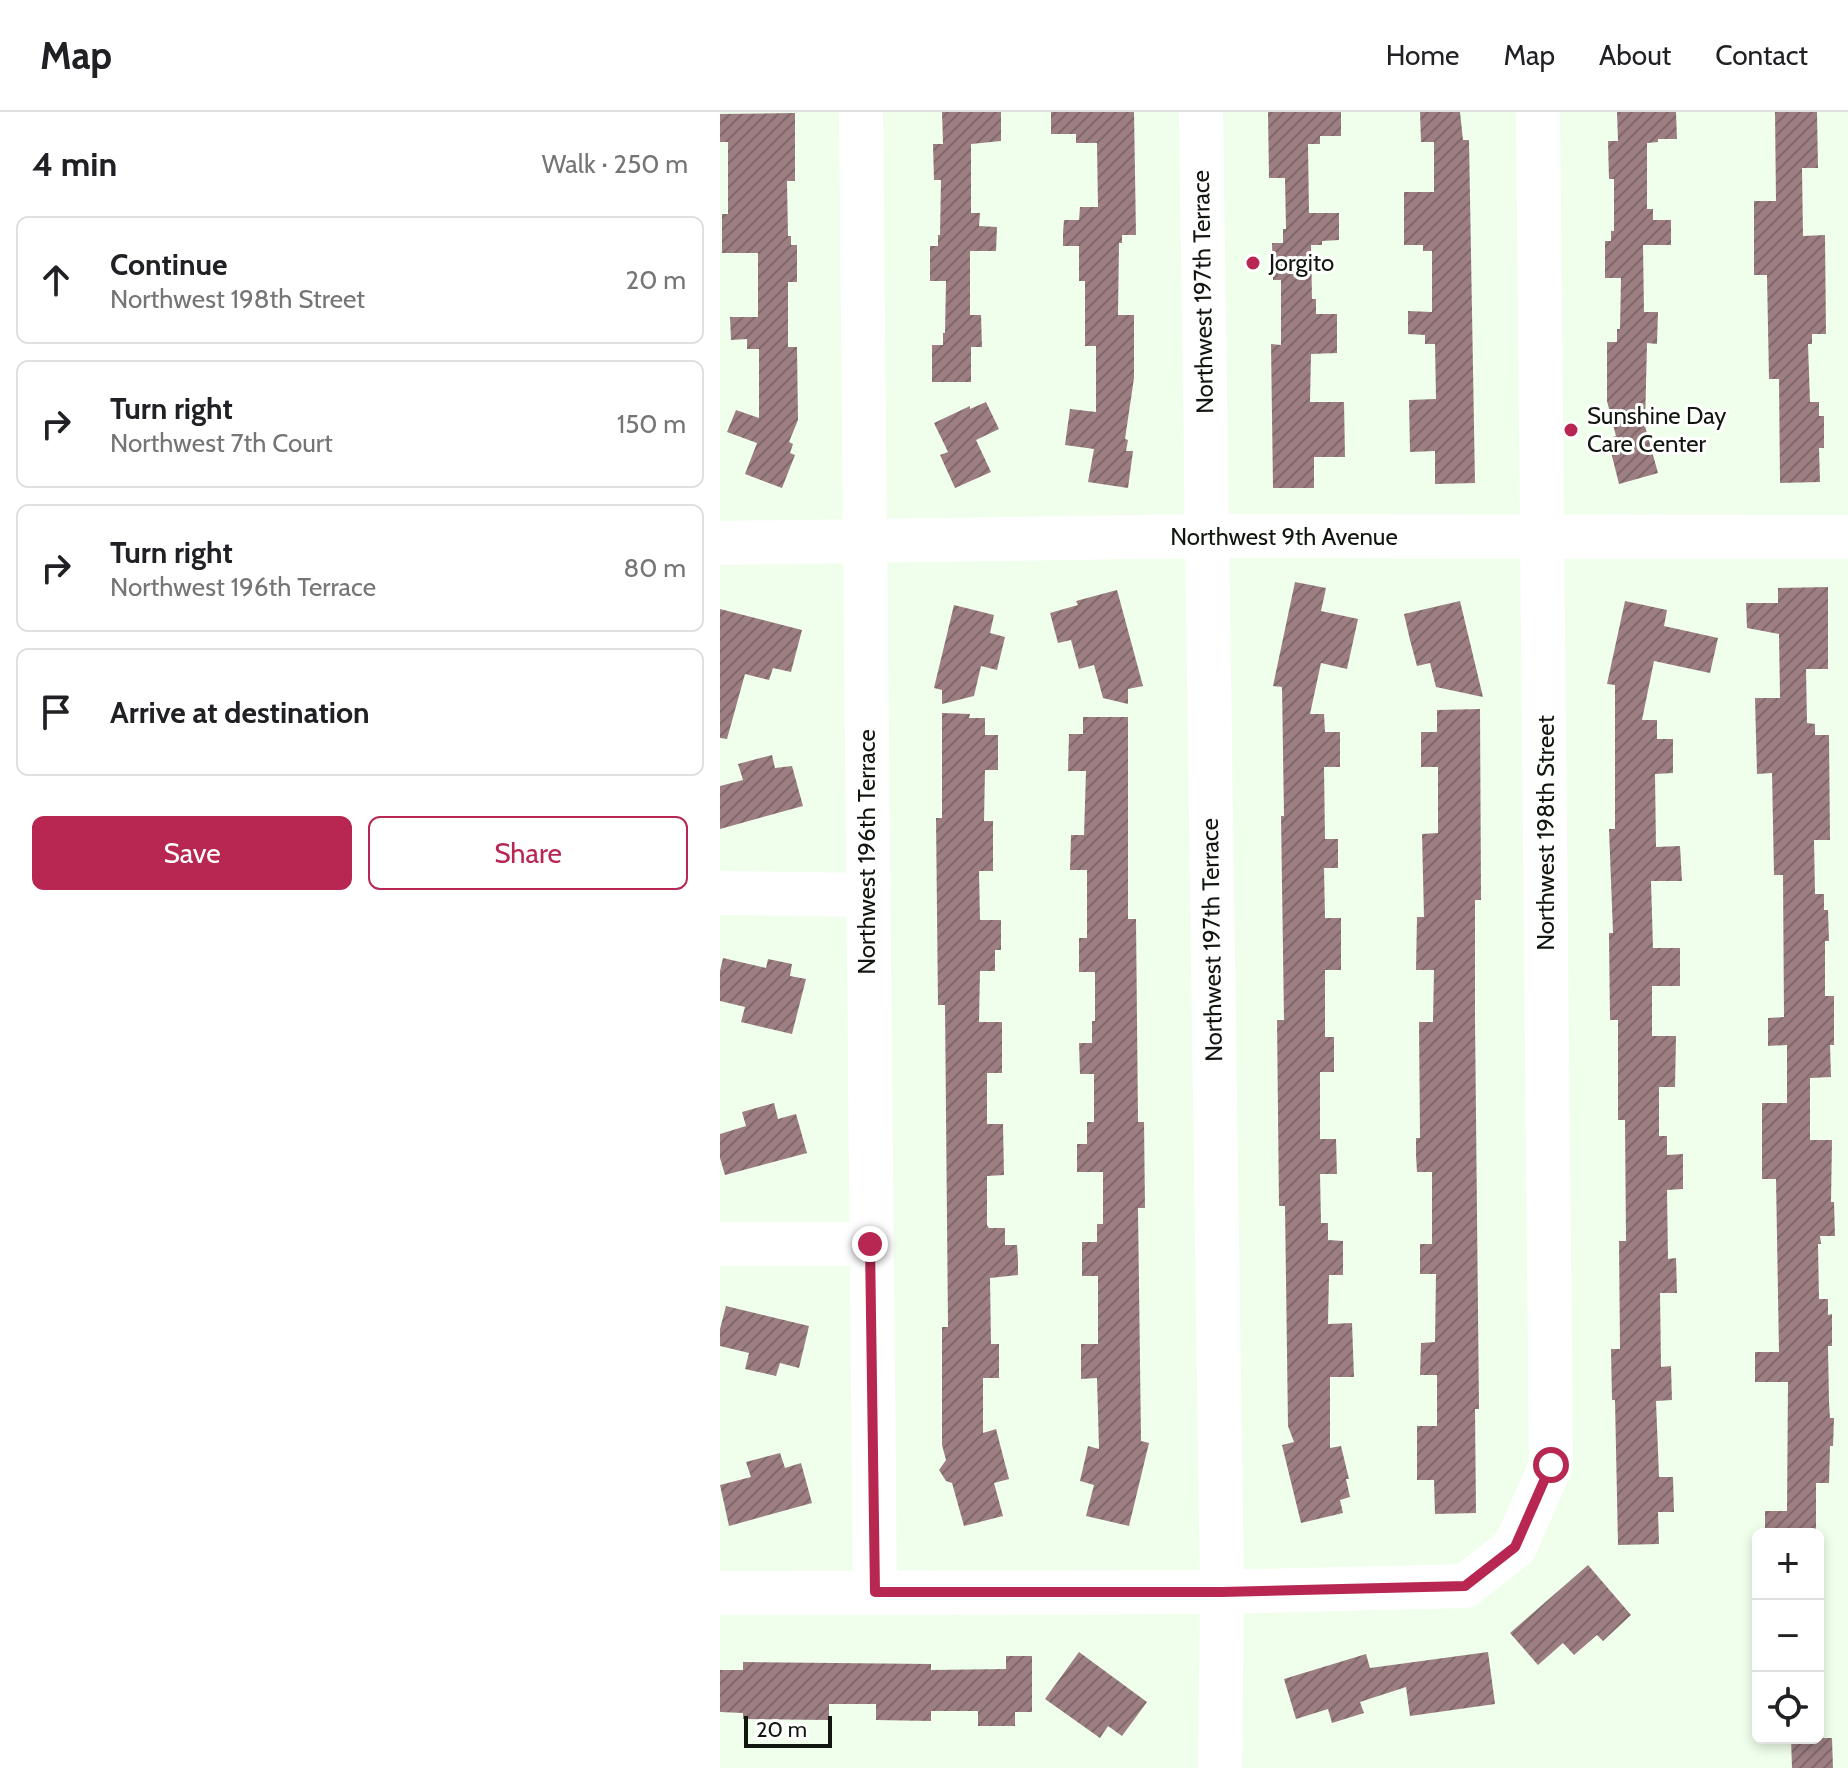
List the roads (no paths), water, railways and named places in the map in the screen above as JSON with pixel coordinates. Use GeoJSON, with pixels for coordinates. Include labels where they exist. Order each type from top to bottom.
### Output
{"type":"FeatureCollection","features":[{"type":"Feature","properties":{"kind":"street","name":"Northwest 196th Terrace"},"geometry":{"type":"LineString","coordinates":[[861,112],[875,1592]]}},
{"type":"Feature","properties":{"kind":"street","name":"Northwest 197th Terrace"},"geometry":{"type":"LineString","coordinates":[[1201,112],[1222,1592],[1220,1768]]}},
{"type":"Feature","properties":{"kind":"street","name":"Northwest 198th Street"},"geometry":{"type":"LineString","coordinates":[[1222,1592],[1465,1586],[1515,1547],[1551,1465],[1538,112]]}},
{"type":"Feature","properties":{"kind":"street","name":"Northwest 9th Avenue"},"geometry":{"type":"LineString","coordinates":[[720,543],[1206,536],[1848,537]]}},
{"type":"Feature","properties":{"kind":"street"},"geometry":{"type":"LineString","coordinates":[[720,893],[868,895]]}},
{"type":"Feature","properties":{"kind":"street"},"geometry":{"type":"LineString","coordinates":[[720,1244],[870,1244]]}},
{"type":"Feature","properties":{"kind":"street"},"geometry":{"type":"LineString","coordinates":[[720,1593],[1222,1592]]}},
{"type":"Feature","properties":{"kind":"place","name":"Jorgito"},"geometry":{"type":"Point","coordinates":[1253,263]}},
{"type":"Feature","properties":{"kind":"place","name":"Sunshine Day Care Center"},"geometry":{"type":"Point","coordinates":[1571,430]}}]}
